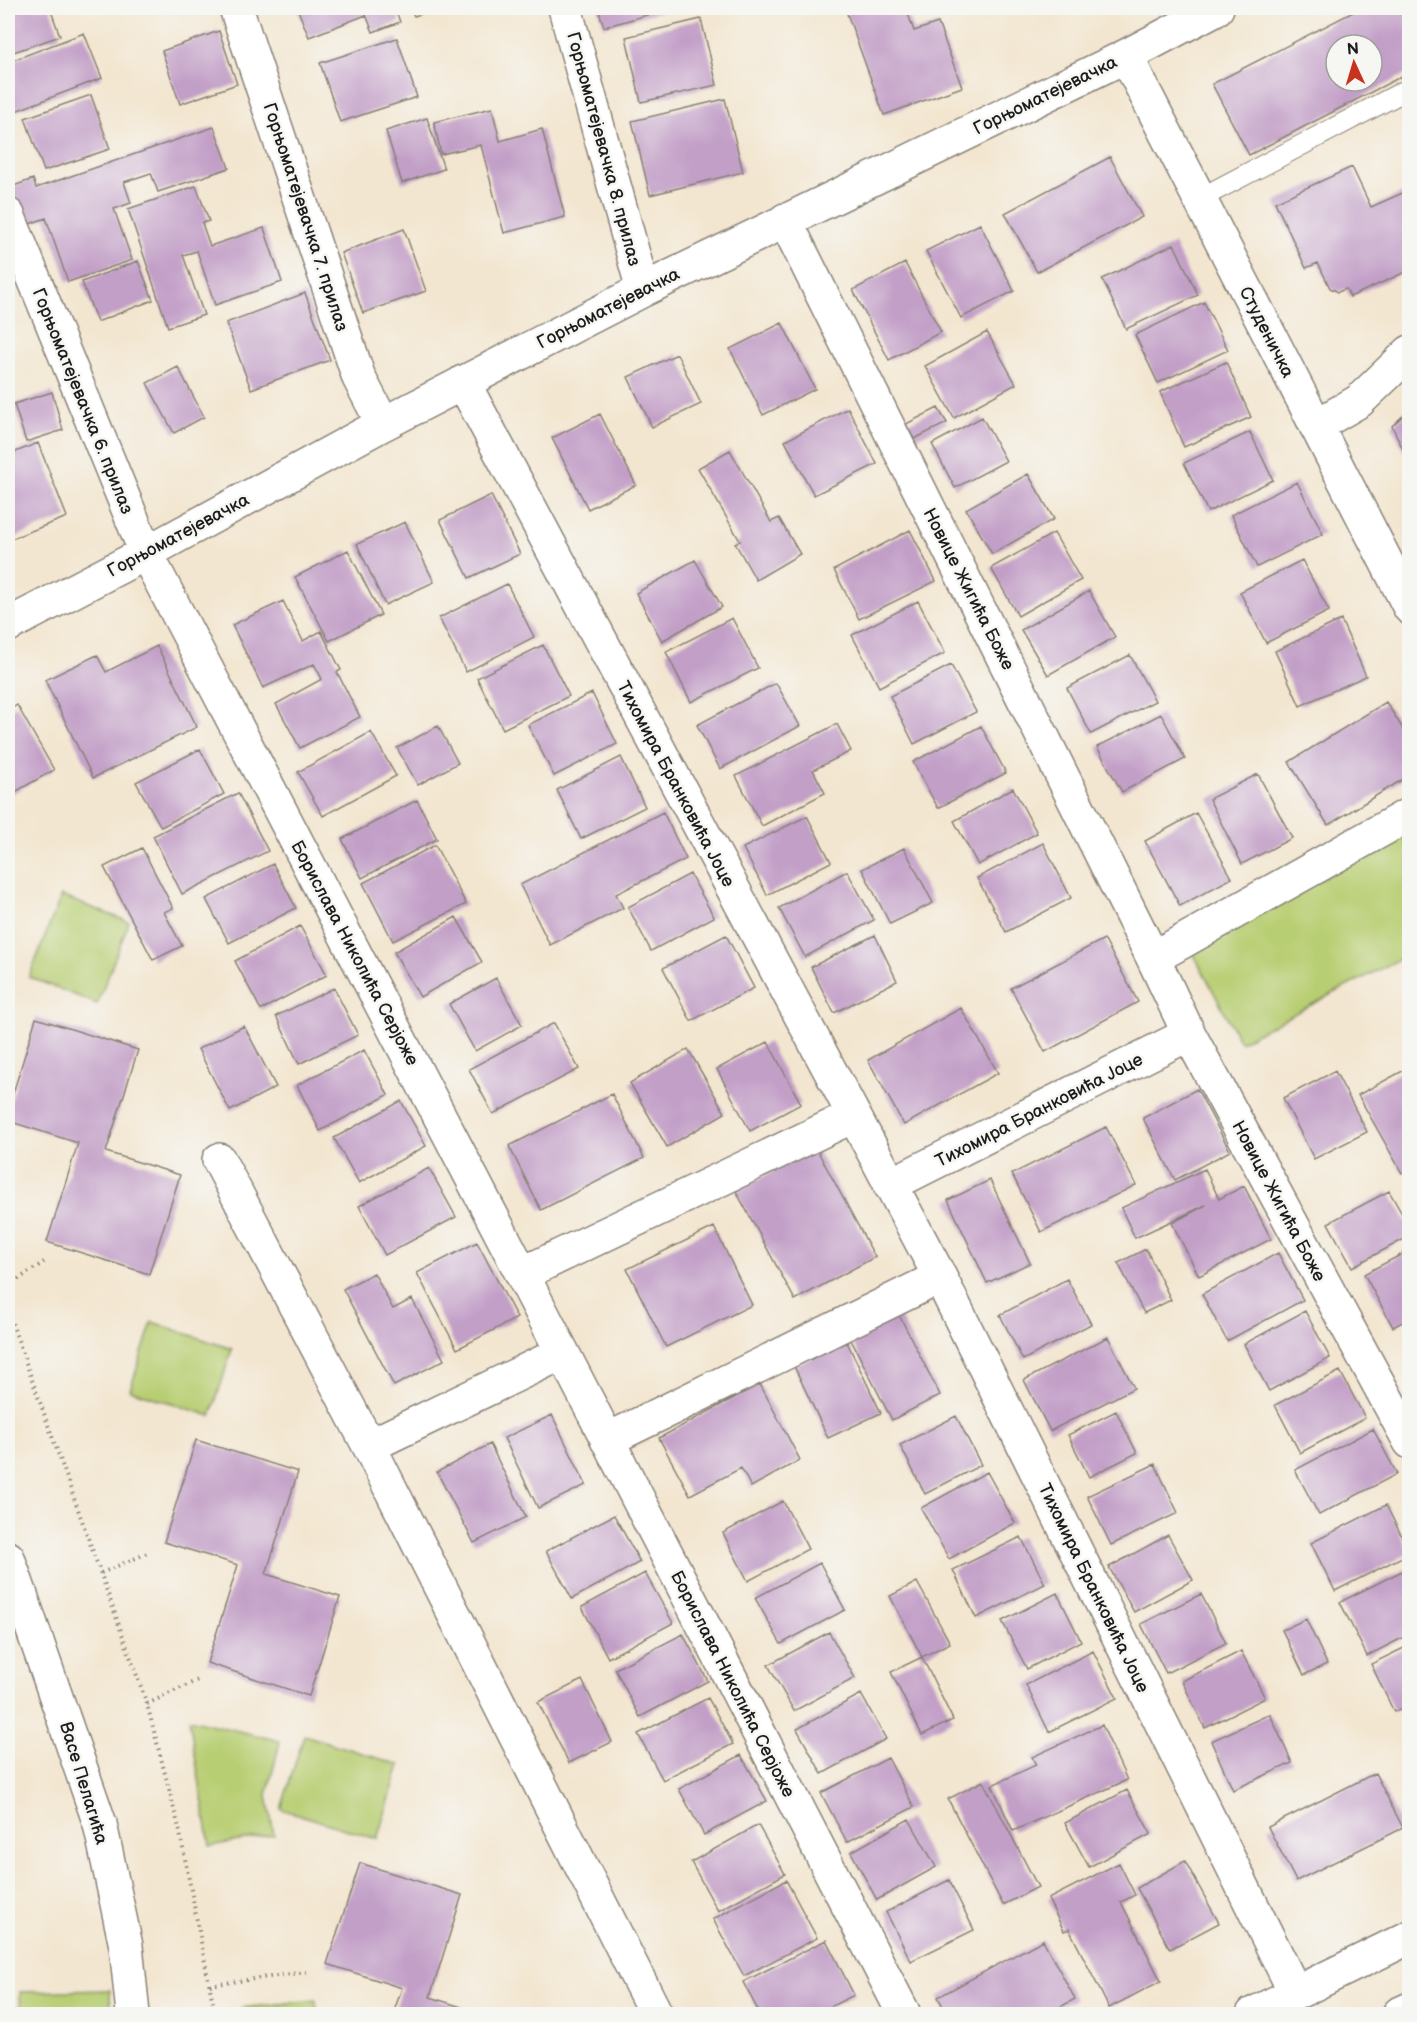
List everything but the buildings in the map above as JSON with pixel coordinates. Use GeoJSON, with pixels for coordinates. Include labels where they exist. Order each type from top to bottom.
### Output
{"type":"FeatureCollection","features":[{"type":"Feature","properties":{"kind":"street","name":"Горњоматејевачка 7. прилаз"},"geometry":{"type":"LineString","coordinates":[[236,8],[359,378],[383,424]]}},
{"type":"Feature","properties":{"kind":"street","name":"Горњоматејевачка 8. прилаз"},"geometry":{"type":"LineString","coordinates":[[565,8],[643,290]]}},
{"type":"Feature","properties":{"kind":"street","name":"Горњоматејевачка"},"geometry":{"type":"LineString","coordinates":[[8,625],[383,424],[643,290],[1126,56],[1217,8]]}},
{"type":"Feature","properties":{"kind":"street","name":"Студеничка"},"geometry":{"type":"LineString","coordinates":[[1126,56],[1410,608]]}},
{"type":"Feature","properties":{"kind":"street","name":"Горњоматејевачка 6. прилаз"},"geometry":{"type":"LineString","coordinates":[[8,215],[146,553]]}},
{"type":"Feature","properties":{"kind":"street","name":"Новице Жигића Боже"},"geometry":{"type":"LineString","coordinates":[[785,220],[1189,1034],[1410,1442]]}},
{"type":"Feature","properties":{"kind":"street"},"geometry":{"type":"LineString","coordinates":[[1316,426],[1359,400],[1410,352]]}},
{"type":"Feature","properties":{"kind":"street","name":"Тихомира Бранковића Јоце"},"geometry":{"type":"LineString","coordinates":[[463,382],[940,1277],[1295,1992]]}},
{"type":"Feature","properties":{"kind":"street","name":"Борислава Николића Серјоже"},"geometry":{"type":"LineString","coordinates":[[146,553],[904,2014]]}},
{"type":"Feature","properties":{"kind":"street"},"geometry":{"type":"LineString","coordinates":[[1153,958],[1410,814]]}},
{"type":"Feature","properties":{"kind":"street","name":"Тихомира Бранковића Јоце"},"geometry":{"type":"LineString","coordinates":[[890,1185],[1189,1034]]}},
{"type":"Feature","properties":{"kind":"street"},"geometry":{"type":"LineString","coordinates":[[522,1274],[853,1116]]}},
{"type":"Feature","properties":{"kind":"street"},"geometry":{"type":"LineString","coordinates":[[219,1160],[369,1446],[656,2014]]}},
{"type":"Feature","properties":{"kind":"street"},"geometry":{"type":"LineString","coordinates":[[608,1440],[940,1277]]}},
{"type":"Feature","properties":{"kind":"street"},"geometry":{"type":"LineString","coordinates":[[369,1446],[562,1353]]}},
{"type":"Feature","properties":{"kind":"street","name":"Васе Пелагића"},"geometry":{"type":"LineString","coordinates":[[8,1558],[100,1824],[126,1946],[133,2014]]}},
{"type":"Feature","properties":{"kind":"street"},"geometry":{"type":"LineString","coordinates":[[1252,2014],[1410,1937]]}},
{"type":"Feature","properties":{"kind":"street"},"geometry":{"type":"LineString","coordinates":[[1399,2014],[1410,2009]]}},
{"type":"Feature","properties":{"kind":"lane"},"geometry":{"type":"LineString","coordinates":[[1199,199],[1410,88]]}},
{"type":"Feature","properties":{"kind":"path"},"geometry":{"type":"LineString","coordinates":[[8,1012],[14,1014]]}},
{"type":"Feature","properties":{"kind":"path"},"geometry":{"type":"LineString","coordinates":[[8,1286],[44,1262]]}},
{"type":"Feature","properties":{"kind":"path"},"geometry":{"type":"LineString","coordinates":[[8,1312],[147,1704],[179,1828],[214,2014]]}},
{"type":"Feature","properties":{"kind":"path"},"geometry":{"type":"LineString","coordinates":[[101,1573],[150,1552]]}},
{"type":"Feature","properties":{"kind":"path"},"geometry":{"type":"LineString","coordinates":[[147,1704],[200,1679]]}},
{"type":"Feature","properties":{"kind":"path"},"geometry":{"type":"LineString","coordinates":[[210,1986],[306,1972]]}},
{"type":"Feature","properties":{"kind":"green space"},"geometry":{"type":"Polygon","coordinates":[[[1409,833],[1409,954],[1240,1042],[1190,947],[1409,833]]]}},
{"type":"Feature","properties":{"kind":"green space"},"geometry":{"type":"Polygon","coordinates":[[[61,896],[129,922],[97,1004],[29,977],[61,896]]]}},
{"type":"Feature","properties":{"kind":"green space"},"geometry":{"type":"Polygon","coordinates":[[[152,1322],[232,1349],[211,1416],[130,1390],[152,1322]]]}},
{"type":"Feature","properties":{"kind":"green space"},"geometry":{"type":"Polygon","coordinates":[[[189,1719],[280,1741],[267,1795],[274,1835],[210,1846],[189,1719]]]}},
{"type":"Feature","properties":{"kind":"green space"},"geometry":{"type":"Polygon","coordinates":[[[304,1735],[400,1765],[377,1839],[281,1809],[304,1735]]]}},
{"type":"Feature","properties":{"kind":"green space"},"geometry":{"type":"Polygon","coordinates":[[[110,1990],[111,2014],[21,2014],[20,1992],[110,1990]]]}},
{"type":"Feature","properties":{"kind":"green space"},"geometry":{"type":"Polygon","coordinates":[[[316,2000],[317,2014],[242,2014],[241,2008],[316,2000]]]}}]}
